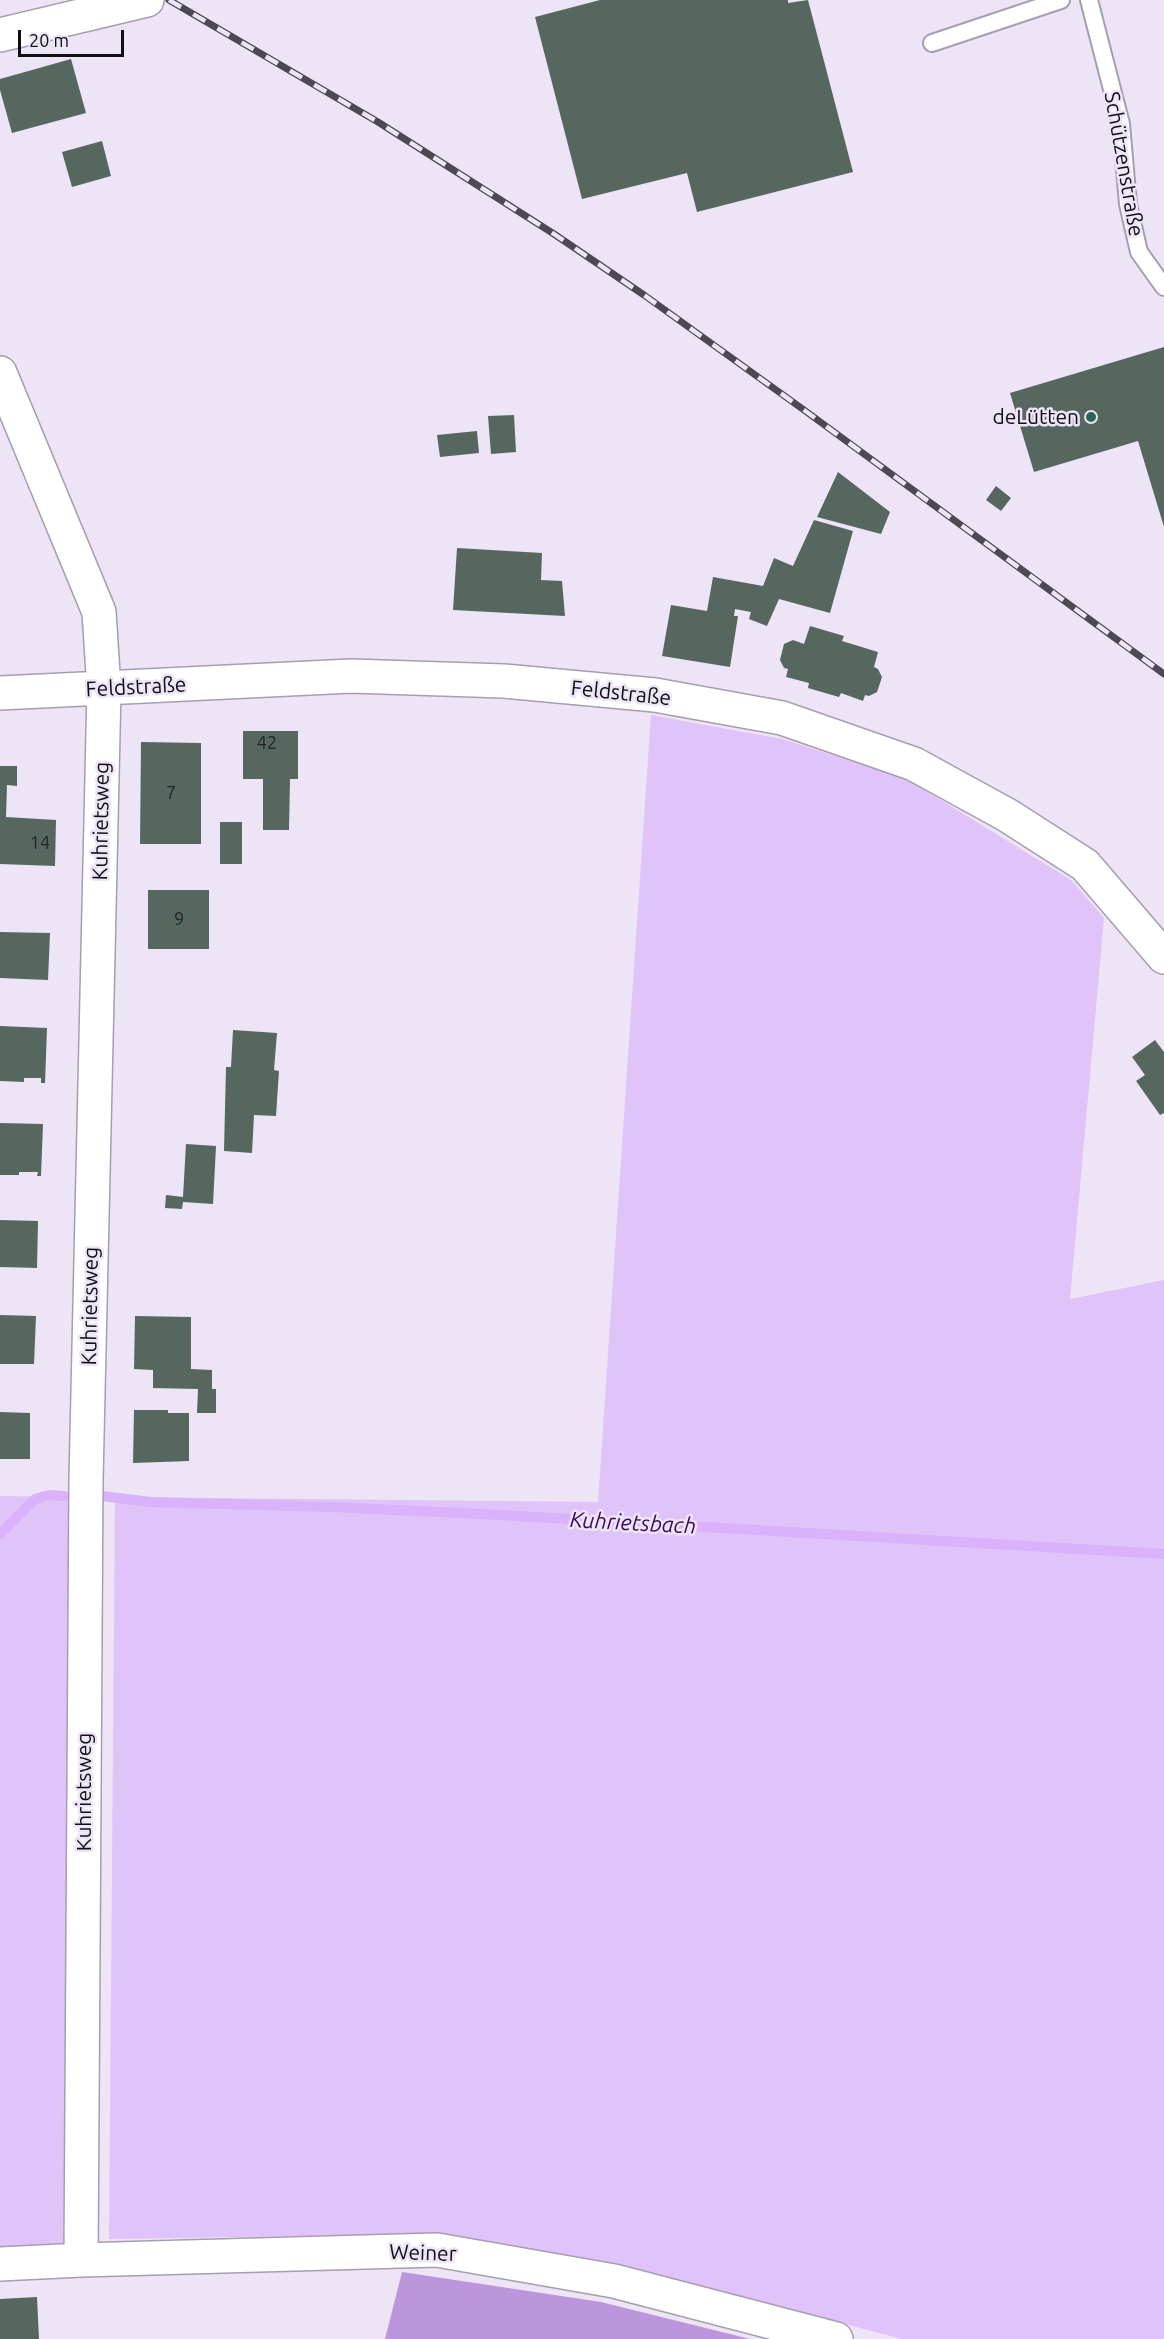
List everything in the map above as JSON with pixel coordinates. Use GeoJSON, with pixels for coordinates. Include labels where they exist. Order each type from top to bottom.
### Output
{"type":"FeatureCollection","features":[{"type":"Feature","properties":{"kind":"street"},"geometry":{"type":"LineString","coordinates":[[0,35],[147,0]]}},
{"type":"Feature","properties":{"kind":"street","name":"Kuhrietsweg"},"geometry":{"type":"LineString","coordinates":[[0,373],[99,612],[104,689],[86,1468],[81,2260]]}},
{"type":"Feature","properties":{"kind":"street","name":"Feldstraße"},"geometry":{"type":"LineString","coordinates":[[0,693],[351,676],[504,681],[655,695],[782,718],[914,764],[1008,815],[1085,865],[1164,957]]}},
{"type":"Feature","properties":{"kind":"street","name":"Weiner"},"geometry":{"type":"LineString","coordinates":[[0,2264],[437,2250],[614,2281],[836,2339]]}},
{"type":"Feature","properties":{"kind":"lane"},"geometry":{"type":"LineString","coordinates":[[932,43],[1061,0]]}},
{"type":"Feature","properties":{"kind":"lane","name":"Schützenstraße"},"geometry":{"type":"LineString","coordinates":[[1089,0],[1121,124],[1128,204],[1139,252],[1164,287]]}},
{"type":"Feature","properties":{"kind":"shaded area"},"geometry":{"type":"Polygon","coordinates":[[[651,715],[782,739],[905,778],[1071,880],[1104,918],[1070,1299],[1164,1280],[1164,2339],[902,2339],[604,2261],[442,2234],[109,2239],[115,1497],[598,1502],[651,715]]]}},
{"type":"Feature","properties":{"kind":"shaded area"},"geometry":{"type":"Polygon","coordinates":[[[0,1496],[76,1497],[72,2245],[0,2249],[0,1496]]]}},
{"type":"Feature","properties":{"kind":"shaded area"},"geometry":{"type":"Polygon","coordinates":[[[402,2272],[601,2302],[750,2339],[385,2339],[402,2272]]]}},
{"type":"Feature","properties":{"kind":"building"},"geometry":{"type":"Polygon","coordinates":[[[600,0],[788,0],[788,3],[808,0],[853,172],[697,212],[687,173],[582,199],[535,17],[600,0]]]}},
{"type":"Feature","properties":{"kind":"building"},"geometry":{"type":"Polygon","coordinates":[[[71,59],[86,113],[12,133],[0,90],[0,79],[71,59]]]}},
{"type":"Feature","properties":{"kind":"building"},"geometry":{"type":"Polygon","coordinates":[[[102,141],[111,176],[72,187],[62,152],[102,141]]]}},
{"type":"Feature","properties":{"kind":"building","name":"deLütten"},"geometry":{"type":"Polygon","coordinates":[[[1164,347],[1164,527],[1138,441],[1034,472],[1010,393],[1164,347]]]}},
{"type":"Feature","properties":{"kind":"building"},"geometry":{"type":"Polygon","coordinates":[[[514,415],[516,452],[491,454],[488,416],[514,415]]]}},
{"type":"Feature","properties":{"kind":"building"},"geometry":{"type":"Polygon","coordinates":[[[477,431],[479,453],[440,457],[437,435],[477,431]]]}},
{"type":"Feature","properties":{"kind":"building"},"geometry":{"type":"Polygon","coordinates":[[[838,472],[890,512],[881,534],[817,517],[838,472]]]}},
{"type":"Feature","properties":{"kind":"building"},"geometry":{"type":"Polygon","coordinates":[[[996,486],[1011,498],[1001,511],[986,500],[996,486]]]}},
{"type":"Feature","properties":{"kind":"building"},"geometry":{"type":"Polygon","coordinates":[[[814,520],[853,531],[830,613],[779,599],[767,626],[749,619],[751,612],[735,609],[734,616],[738,616],[730,667],[662,656],[671,605],[707,611],[713,577],[763,586],[774,558],[793,566],[814,520]]]}},
{"type":"Feature","properties":{"kind":"building"},"geometry":{"type":"Polygon","coordinates":[[[457,548],[542,553],[541,580],[562,581],[565,616],[453,610],[457,548]]]}},
{"type":"Feature","properties":{"kind":"building"},"geometry":{"type":"Polygon","coordinates":[[[810,626],[844,636],[842,641],[878,652],[874,667],[878,669],[882,677],[877,692],[869,696],[865,695],[863,701],[841,693],[839,697],[808,688],[809,683],[786,677],[788,669],[784,668],[780,660],[784,644],[793,640],[804,644],[810,626]]]}},
{"type":"Feature","properties":{"kind":"building"},"geometry":{"type":"Polygon","coordinates":[[[243,731],[298,731],[298,779],[290,779],[289,830],[263,830],[263,779],[243,779],[243,731]]]}},
{"type":"Feature","properties":{"kind":"building"},"geometry":{"type":"Polygon","coordinates":[[[141,742],[201,743],[201,844],[140,844],[141,742]]]}},
{"type":"Feature","properties":{"kind":"building"},"geometry":{"type":"Polygon","coordinates":[[[0,766],[17,766],[17,786],[7,785],[6,817],[56,820],[55,866],[0,864],[0,766]]]}},
{"type":"Feature","properties":{"kind":"building"},"geometry":{"type":"Polygon","coordinates":[[[220,822],[242,822],[242,864],[220,864],[220,822]]]}},
{"type":"Feature","properties":{"kind":"building"},"geometry":{"type":"Polygon","coordinates":[[[148,890],[209,890],[209,949],[148,949],[148,890]]]}},
{"type":"Feature","properties":{"kind":"building"},"geometry":{"type":"Polygon","coordinates":[[[0,932],[50,933],[48,980],[0,978],[0,932]]]}},
{"type":"Feature","properties":{"kind":"building"},"geometry":{"type":"Polygon","coordinates":[[[0,1026],[47,1028],[45,1083],[41,1083],[41,1078],[24,1078],[24,1082],[0,1081],[0,1026]]]}},
{"type":"Feature","properties":{"kind":"building"},"geometry":{"type":"Polygon","coordinates":[[[233,1030],[277,1033],[274,1070],[279,1071],[276,1116],[254,1115],[252,1153],[224,1151],[226,1067],[231,1067],[233,1030]]]}},
{"type":"Feature","properties":{"kind":"building"},"geometry":{"type":"Polygon","coordinates":[[[1155,1040],[1164,1052],[1164,1113],[1160,1115],[1136,1081],[1145,1075],[1132,1057],[1155,1040]]]}},
{"type":"Feature","properties":{"kind":"building"},"geometry":{"type":"Polygon","coordinates":[[[0,1123],[43,1124],[41,1176],[37,1176],[38,1172],[0,1175],[0,1123]]]}},
{"type":"Feature","properties":{"kind":"building"},"geometry":{"type":"Polygon","coordinates":[[[186,1144],[216,1146],[213,1204],[183,1202],[182,1209],[165,1208],[166,1195],[183,1197],[186,1144]]]}},
{"type":"Feature","properties":{"kind":"building"},"geometry":{"type":"Polygon","coordinates":[[[0,1220],[38,1221],[37,1268],[0,1267],[0,1220]]]}},
{"type":"Feature","properties":{"kind":"building"},"geometry":{"type":"Polygon","coordinates":[[[0,1315],[36,1316],[34,1364],[0,1364],[0,1315]]]}},
{"type":"Feature","properties":{"kind":"building"},"geometry":{"type":"Polygon","coordinates":[[[135,1316],[191,1317],[191,1369],[212,1370],[212,1389],[216,1389],[216,1413],[197,1413],[198,1389],[153,1388],[153,1370],[134,1369],[135,1316]]]}},
{"type":"Feature","properties":{"kind":"building"},"geometry":{"type":"Polygon","coordinates":[[[134,1410],[168,1410],[168,1413],[189,1413],[189,1461],[133,1463],[134,1410]]]}},
{"type":"Feature","properties":{"kind":"building"},"geometry":{"type":"Polygon","coordinates":[[[0,1412],[30,1413],[30,1459],[0,1459],[0,1412]]]}},
{"type":"Feature","properties":{"kind":"building"},"geometry":{"type":"Polygon","coordinates":[[[37,2297],[39,2339],[0,2339],[0,2299],[37,2297]]]}},
{"type":"Feature","properties":{"kind":"waterway","name":"Kuhrietsbach"},"geometry":{"type":"LineString","coordinates":[[0,1534],[35,1499],[49,1495],[64,1496]]}},
{"type":"Feature","properties":{"kind":"waterway","name":"Kuhrietsbach"},"geometry":{"type":"LineString","coordinates":[[102,1496],[151,1502],[501,1515],[1164,1554]]}},
{"type":"Feature","properties":{"kind":"railway"},"geometry":{"type":"LineString","coordinates":[[169,0],[378,122],[554,234],[644,295],[804,410],[1164,674]]}},
{"type":"Feature","properties":{"kind":"place","name":"deLütten"},"geometry":{"type":"Point","coordinates":[1091,417]}}]}
